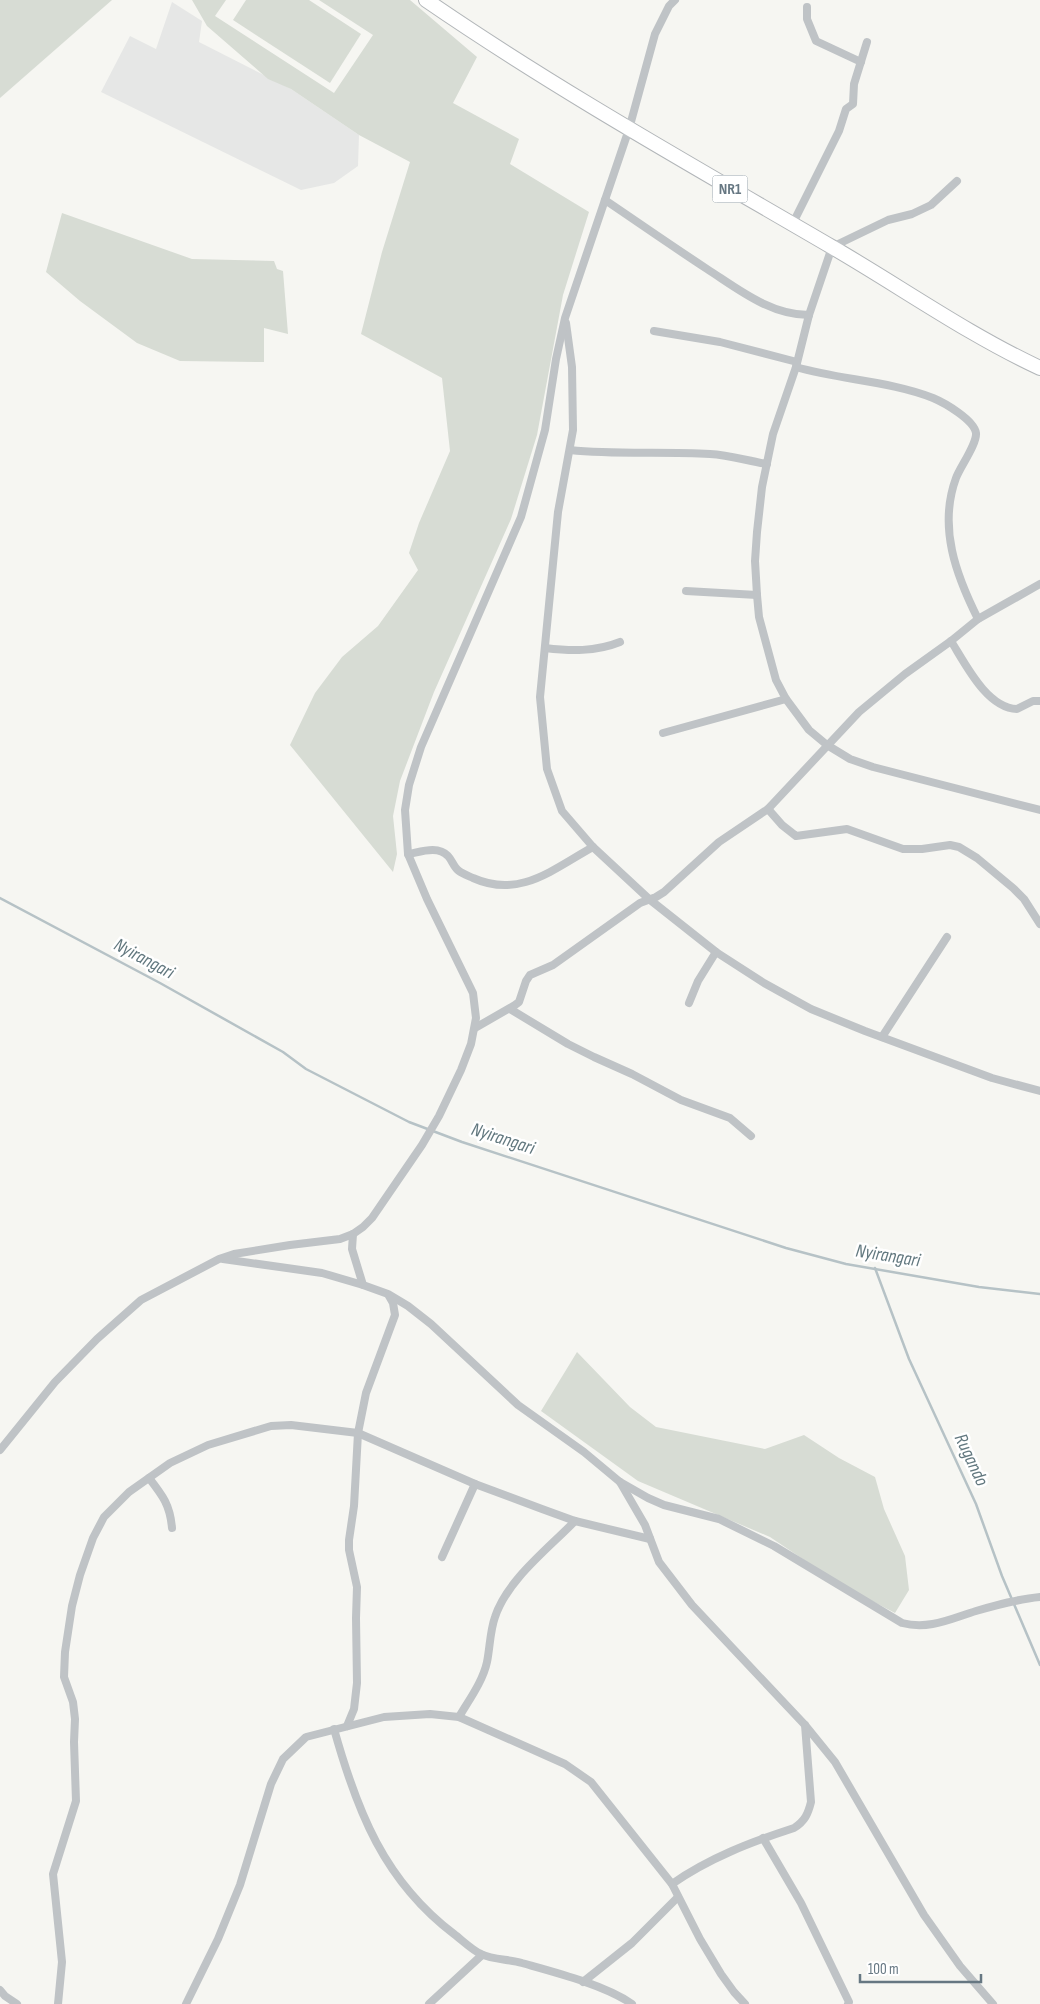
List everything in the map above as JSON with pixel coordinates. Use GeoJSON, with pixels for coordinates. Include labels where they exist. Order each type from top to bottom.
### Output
{"type":"FeatureCollection","features":[{"type":"Feature","properties":{"kind":"highway","name":"NR1"},"geometry":{"type":"LineString","coordinates":[[426,0],[479,37],[628,129],[832,247],[994,345],[1040,368]]}},
{"type":"Feature","properties":{"kind":"street"},"geometry":{"type":"LineString","coordinates":[[0,1450],[55,1382],[97,1339],[140,1300],[160,1288],[234,1254],[340,1239],[353,1234],[372,1218],[422,1145],[450,1094],[471,1044],[475,1028],[475,1005],[473,993],[427,899],[408,854],[405,810],[414,765],[521,517],[545,430],[556,359],[565,318],[628,129],[655,34],[674,0]]}},
{"type":"Feature","properties":{"kind":"street"},"geometry":{"type":"LineString","coordinates":[[806,7],[807,19],[816,41],[861,62]]}},
{"type":"Feature","properties":{"kind":"street"},"geometry":{"type":"LineString","coordinates":[[792,225],[839,131],[846,109],[853,104],[854,84],[867,42]]}},
{"type":"Feature","properties":{"kind":"street"},"geometry":{"type":"LineString","coordinates":[[956,181],[931,205],[912,214],[888,220],[832,247],[809,315],[797,365],[773,434],[756,532],[756,595],[759,617],[776,680],[786,700],[808,730],[827,746],[850,759],[873,768],[1040,810]]}},
{"type":"Feature","properties":{"kind":"street"},"geometry":{"type":"LineString","coordinates":[[605,200],[758,301],[784,312],[796,315],[809,315]]}},
{"type":"Feature","properties":{"kind":"street"},"geometry":{"type":"LineString","coordinates":[[565,318],[572,367],[574,395],[573,430],[558,512],[540,697],[546,770],[562,810],[593,847],[649,899],[716,952],[764,983],[811,1009],[882,1037],[992,1078],[1040,1091]]}},
{"type":"Feature","properties":{"kind":"street"},"geometry":{"type":"LineString","coordinates":[[654,331],[720,342],[832,376],[888,386],[934,399],[953,409],[974,428],[976,436],[956,478],[948,510],[948,530],[958,574],[965,595],[978,620]]}},
{"type":"Feature","properties":{"kind":"street"},"geometry":{"type":"LineString","coordinates":[[570,450],[712,454],[767,464]]}},
{"type":"Feature","properties":{"kind":"street"},"geometry":{"type":"LineString","coordinates":[[475,1028],[519,1002],[530,975],[553,964],[640,903],[656,897],[669,889],[719,842],[768,809],[859,712],[904,674],[978,620],[1040,584]]}},
{"type":"Feature","properties":{"kind":"street"},"geometry":{"type":"LineString","coordinates":[[686,591],[756,595]]}},
{"type":"Feature","properties":{"kind":"street"},"geometry":{"type":"LineString","coordinates":[[951,641],[984,690],[1001,706],[1018,709],[1033,701],[1040,701]]}},
{"type":"Feature","properties":{"kind":"street"},"geometry":{"type":"LineString","coordinates":[[545,648],[581,650],[609,646],[620,642]]}},
{"type":"Feature","properties":{"kind":"street"},"geometry":{"type":"LineString","coordinates":[[663,733],[786,700]]}},
{"type":"Feature","properties":{"kind":"street"},"geometry":{"type":"LineString","coordinates":[[768,809],[782,826],[796,836],[802,837],[847,829],[903,850],[922,850],[950,845],[959,847],[977,858],[1013,888],[1024,899],[1040,924]]}},
{"type":"Feature","properties":{"kind":"street"},"geometry":{"type":"LineString","coordinates":[[408,854],[439,850],[448,855],[458,871],[484,882],[500,886],[518,885],[540,877],[593,847]]}},
{"type":"Feature","properties":{"kind":"street"},"geometry":{"type":"LineString","coordinates":[[882,1037],[947,937]]}},
{"type":"Feature","properties":{"kind":"street"},"geometry":{"type":"LineString","coordinates":[[689,1003],[698,981],[716,952]]}},
{"type":"Feature","properties":{"kind":"street"},"geometry":{"type":"LineString","coordinates":[[510,1009],[594,1057],[632,1074],[681,1100],[730,1118],[751,1136]]}},
{"type":"Feature","properties":{"kind":"street"},"geometry":{"type":"LineString","coordinates":[[353,1234],[352,1249],[363,1284]]}},
{"type":"Feature","properties":{"kind":"street"},"geometry":{"type":"LineString","coordinates":[[220,1259],[322,1273],[363,1284],[388,1294],[408,1306],[431,1324],[518,1405],[584,1452],[620,1482],[664,1505],[719,1519],[774,1546],[888,1616],[914,1626],[943,1623],[1011,1601],[1040,1597]]}},
{"type":"Feature","properties":{"kind":"street"},"geometry":{"type":"LineString","coordinates":[[347,1726],[354,1709],[357,1683],[357,1587],[349,1550],[349,1540],[354,1506],[358,1433],[366,1393],[395,1316],[393,1302],[388,1294]]}},
{"type":"Feature","properties":{"kind":"street"},"geometry":{"type":"LineString","coordinates":[[58,2004],[62,1962],[53,1874],[76,1801],[74,1710],[64,1669],[72,1606],[80,1575],[93,1538],[104,1516],[129,1492],[170,1463],[208,1446],[271,1426],[291,1425],[358,1433],[475,1484],[575,1521],[650,1539]]}},
{"type":"Feature","properties":{"kind":"street"},"geometry":{"type":"LineString","coordinates":[[149,1478],[165,1499],[170,1512],[172,1528]]}},
{"type":"Feature","properties":{"kind":"street"},"geometry":{"type":"LineString","coordinates":[[620,1482],[645,1525],[656,1558],[692,1605],[805,1725],[835,1762],[929,1922],[960,1966],[993,2004]]}},
{"type":"Feature","properties":{"kind":"street"},"geometry":{"type":"LineString","coordinates":[[442,1557],[475,1484]]}},
{"type":"Feature","properties":{"kind":"street"},"geometry":{"type":"LineString","coordinates":[[459,1716],[482,1676],[487,1663],[494,1617],[504,1598],[519,1578],[575,1521]]}},
{"type":"Feature","properties":{"kind":"street"},"geometry":{"type":"LineString","coordinates":[[186,2004],[218,1939],[240,1885],[271,1784],[283,1759],[306,1737],[384,1717],[430,1714],[459,1716],[565,1764],[591,1782],[672,1884],[721,1974],[745,2004]]}},
{"type":"Feature","properties":{"kind":"street"},"geometry":{"type":"LineString","coordinates":[[672,1884],[693,1868],[803,1823],[808,1812],[811,1793],[805,1725]]}},
{"type":"Feature","properties":{"kind":"street"},"geometry":{"type":"LineString","coordinates":[[334,1729],[344,1765],[360,1808],[391,1870],[412,1897],[435,1920],[482,1955],[521,1962],[583,1982],[632,2004]]}},
{"type":"Feature","properties":{"kind":"street"},"geometry":{"type":"LineString","coordinates":[[763,1838],[801,1903],[849,2002],[848,2004]]}},
{"type":"Feature","properties":{"kind":"street"},"geometry":{"type":"LineString","coordinates":[[583,1982],[632,1943],[678,1897]]}},
{"type":"Feature","properties":{"kind":"street"},"geometry":{"type":"LineString","coordinates":[[434,2002],[482,1955]]}},
{"type":"Feature","properties":{"kind":"street"},"geometry":{"type":"LineString","coordinates":[[0,1990],[17,2004]]}},
{"type":"Feature","properties":{"kind":"shaded area"},"geometry":{"type":"Polygon","coordinates":[[[0,0],[112,0],[0,98],[0,0]]]}},
{"type":"Feature","properties":{"kind":"shaded area"},"geometry":{"type":"Polygon","coordinates":[[[192,0],[226,0],[215,16],[334,93],[373,35],[319,0],[410,0],[477,57],[453,103],[519,139],[510,164],[589,212],[563,295],[537,435],[511,519],[434,692],[400,781],[393,816],[397,854],[393,872],[290,745],[315,693],[342,657],[378,626],[418,570],[409,553],[419,523],[450,451],[442,378],[361,334],[382,252],[410,162],[359,135],[291,89],[268,79],[207,26],[192,0]]]}},
{"type":"Feature","properties":{"kind":"shaded area"},"geometry":{"type":"Polygon","coordinates":[[[246,0],[309,0],[361,34],[330,83],[233,20],[246,0]]]}},
{"type":"Feature","properties":{"kind":"shaded area"},"geometry":{"type":"Polygon","coordinates":[[[172,2],[202,21],[199,42],[291,89],[359,135],[358,166],[334,183],[301,190],[101,92],[130,36],[156,49],[172,2]]]}},
{"type":"Feature","properties":{"kind":"shaded area"},"geometry":{"type":"Polygon","coordinates":[[[62,213],[192,259],[274,261],[277,269],[283,271],[288,334],[264,328],[264,362],[180,361],[137,343],[80,301],[46,272],[62,213]]]}},
{"type":"Feature","properties":{"kind":"shaded area"},"geometry":{"type":"Polygon","coordinates":[[[577,1352],[630,1407],[656,1427],[765,1449],[804,1435],[839,1458],[875,1477],[884,1509],[905,1556],[909,1590],[895,1613],[840,1584],[770,1537],[638,1481],[541,1411],[577,1352]]]}},
{"type":"Feature","properties":{"kind":"waterway","name":"Nyirangari"},"geometry":{"type":"LineString","coordinates":[[0,898],[160,983],[283,1052],[306,1069],[409,1122],[462,1142],[786,1248],[846,1264],[979,1287],[1040,1294]]}},
{"type":"Feature","properties":{"kind":"waterway","name":"Rugando"},"geometry":{"type":"LineString","coordinates":[[875,1268],[909,1359],[976,1504],[1002,1576],[1040,1665]]}}]}
